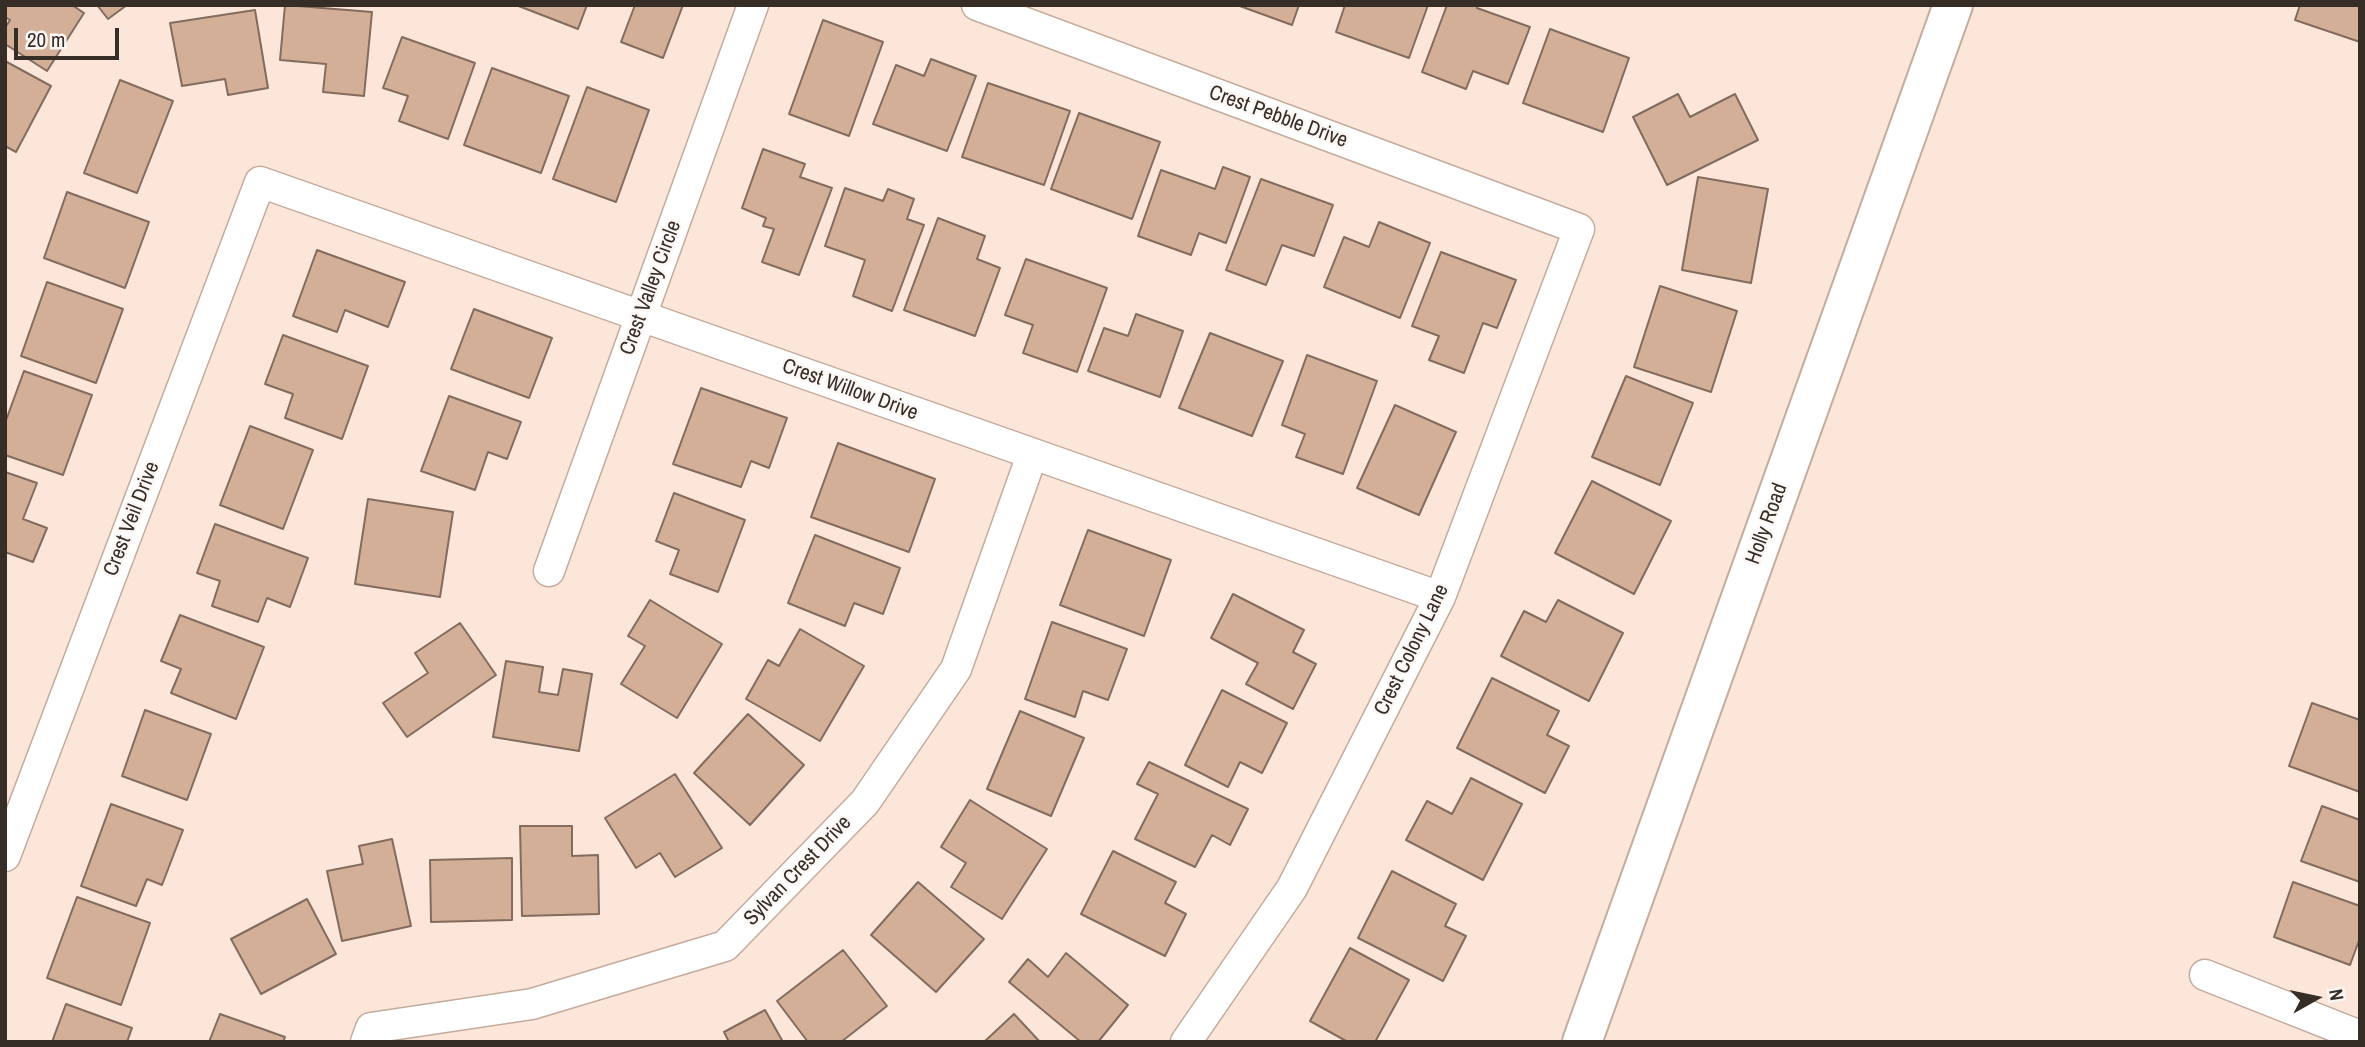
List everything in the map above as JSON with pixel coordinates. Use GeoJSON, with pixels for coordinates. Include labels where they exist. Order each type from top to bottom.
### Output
{"type":"FeatureCollection","features":[{"type":"Feature","properties":{"kind":"main road","name":"Holly Road"},"geometry":{"type":"LineString","coordinates":[[1582,1042],[1953,5]]}},
{"type":"Feature","properties":{"kind":"street","name":"Crest Valley Circle"},"geometry":{"type":"LineString","coordinates":[[549,571],[753,5]]}},
{"type":"Feature","properties":{"kind":"street","name":"Crest Pebble Drive"},"geometry":{"type":"LineString","coordinates":[[977,5],[1579,229]]}},
{"type":"Feature","properties":{"kind":"street","name":"Crest Willow Drive"},"geometry":{"type":"LineString","coordinates":[[260,182],[642,314],[1032,456],[1440,597]]}},
{"type":"Feature","properties":{"kind":"street","name":"Crest Veil Drive"},"geometry":{"type":"LineString","coordinates":[[5,856],[260,182]]}},
{"type":"Feature","properties":{"kind":"street","name":"Crest Colony Lane"},"geometry":{"type":"LineString","coordinates":[[1186,1042],[1292,888],[1440,597],[1579,229]]}},
{"type":"Feature","properties":{"kind":"street","name":"Sylvan Crest Drive"},"geometry":{"type":"LineString","coordinates":[[366,1042],[371,1028],[533,1004],[725,946],[865,802],[956,669],[1032,456]]}},
{"type":"Feature","properties":{"kind":"street"},"geometry":{"type":"LineString","coordinates":[[2204,975],[2360,1036]]}},
{"type":"Feature","properties":{"kind":"building"},"geometry":{"type":"Polygon","coordinates":[[[5,5],[72,5],[84,13],[47,71],[5,44],[5,28],[10,20],[5,17],[5,5]]]}},
{"type":"Feature","properties":{"kind":"building"},"geometry":{"type":"Polygon","coordinates":[[[97,5],[127,5],[108,19],[97,5]]]}},
{"type":"Feature","properties":{"kind":"building"},"geometry":{"type":"Polygon","coordinates":[[[285,5],[372,12],[364,96],[323,92],[326,64],[280,60],[285,5]]]}},
{"type":"Feature","properties":{"kind":"building"},"geometry":{"type":"Polygon","coordinates":[[[516,5],[587,5],[578,29],[516,5]]]}},
{"type":"Feature","properties":{"kind":"building"},"geometry":{"type":"Polygon","coordinates":[[[635,5],[683,5],[663,58],[621,42],[635,5]]]}},
{"type":"Feature","properties":{"kind":"building"},"geometry":{"type":"Polygon","coordinates":[[[1237,5],[1299,5],[1292,25],[1237,5]]]}},
{"type":"Feature","properties":{"kind":"building"},"geometry":{"type":"Polygon","coordinates":[[[1345,5],[1428,5],[1409,58],[1336,32],[1345,5]]]}},
{"type":"Feature","properties":{"kind":"building"},"geometry":{"type":"Polygon","coordinates":[[[1447,5],[1478,5],[1477,8],[1530,27],[1508,84],[1473,71],[1466,89],[1422,72],[1447,5]]]}},
{"type":"Feature","properties":{"kind":"building"},"geometry":{"type":"Polygon","coordinates":[[[2300,5],[2360,5],[2360,42],[2295,20],[2300,5]]]}},
{"type":"Feature","properties":{"kind":"building"},"geometry":{"type":"Polygon","coordinates":[[[255,10],[268,88],[228,95],[225,79],[182,86],[170,23],[255,10]]]}},
{"type":"Feature","properties":{"kind":"building"},"geometry":{"type":"Polygon","coordinates":[[[823,20],[883,42],[849,136],[789,114],[823,20]]]}},
{"type":"Feature","properties":{"kind":"building"},"geometry":{"type":"Polygon","coordinates":[[[1550,29],[1629,58],[1603,132],[1523,103],[1550,29]]]}},
{"type":"Feature","properties":{"kind":"building"},"geometry":{"type":"Polygon","coordinates":[[[402,37],[475,63],[448,139],[399,121],[408,96],[383,88],[402,37]]]}},
{"type":"Feature","properties":{"kind":"building"},"geometry":{"type":"Polygon","coordinates":[[[931,59],[976,76],[947,151],[873,124],[896,65],[924,76],[931,59]]]}},
{"type":"Feature","properties":{"kind":"building"},"geometry":{"type":"Polygon","coordinates":[[[5,61],[51,86],[16,152],[5,146],[5,61]]]}},
{"type":"Feature","properties":{"kind":"building"},"geometry":{"type":"Polygon","coordinates":[[[492,68],[569,96],[541,173],[464,145],[492,68]]]}},
{"type":"Feature","properties":{"kind":"building"},"geometry":{"type":"Polygon","coordinates":[[[120,80],[173,101],[137,193],[84,173],[120,80]]]}},
{"type":"Feature","properties":{"kind":"building"},"geometry":{"type":"Polygon","coordinates":[[[988,83],[1070,111],[1044,185],[962,157],[988,83]]]}},
{"type":"Feature","properties":{"kind":"building"},"geometry":{"type":"Polygon","coordinates":[[[587,87],[649,110],[616,202],[553,179],[587,87]]]}},
{"type":"Feature","properties":{"kind":"building"},"geometry":{"type":"Polygon","coordinates":[[[1678,94],[1690,117],[1735,94],[1758,140],[1667,185],[1633,117],[1678,94]]]}},
{"type":"Feature","properties":{"kind":"building"},"geometry":{"type":"Polygon","coordinates":[[[1079,113],[1160,142],[1132,219],[1051,189],[1079,113]]]}},
{"type":"Feature","properties":{"kind":"building"},"geometry":{"type":"Polygon","coordinates":[[[763,149],[805,164],[800,177],[832,188],[799,275],[762,262],[774,229],[763,226],[766,218],[742,208],[763,149]]]}},
{"type":"Feature","properties":{"kind":"building"},"geometry":{"type":"Polygon","coordinates":[[[1223,167],[1250,177],[1226,243],[1199,233],[1191,255],[1138,236],[1161,170],[1215,189],[1223,167]]]}},
{"type":"Feature","properties":{"kind":"building"},"geometry":{"type":"Polygon","coordinates":[[[1698,177],[1768,189],[1751,283],[1682,270],[1698,177]]]}},
{"type":"Feature","properties":{"kind":"building"},"geometry":{"type":"Polygon","coordinates":[[[1261,179],[1333,205],[1314,256],[1282,245],[1266,285],[1226,270],[1261,179]]]}},
{"type":"Feature","properties":{"kind":"building"},"geometry":{"type":"Polygon","coordinates":[[[845,188],[883,201],[888,189],[914,199],[907,219],[924,225],[892,311],[853,296],[865,260],[825,246],[845,188]]]}},
{"type":"Feature","properties":{"kind":"building"},"geometry":{"type":"Polygon","coordinates":[[[67,192],[149,222],[125,288],[44,258],[67,192]]]}},
{"type":"Feature","properties":{"kind":"building"},"geometry":{"type":"Polygon","coordinates":[[[938,218],[985,236],[977,259],[1000,268],[975,336],[904,310],[938,218]]]}},
{"type":"Feature","properties":{"kind":"building"},"geometry":{"type":"Polygon","coordinates":[[[1379,222],[1430,243],[1400,318],[1324,287],[1344,237],[1369,247],[1379,222]]]}},
{"type":"Feature","properties":{"kind":"building"},"geometry":{"type":"Polygon","coordinates":[[[317,250],[405,282],[388,327],[345,310],[337,332],[293,316],[317,250]]]}},
{"type":"Feature","properties":{"kind":"building"},"geometry":{"type":"Polygon","coordinates":[[[1441,252],[1516,280],[1497,328],[1483,323],[1464,373],[1429,360],[1439,336],[1412,326],[1441,252]]]}},
{"type":"Feature","properties":{"kind":"building"},"geometry":{"type":"Polygon","coordinates":[[[1026,259],[1107,288],[1077,372],[1023,353],[1033,325],[1005,315],[1026,259]]]}},
{"type":"Feature","properties":{"kind":"building"},"geometry":{"type":"Polygon","coordinates":[[[47,282],[123,309],[96,383],[21,356],[47,282]]]}},
{"type":"Feature","properties":{"kind":"building"},"geometry":{"type":"Polygon","coordinates":[[[1660,286],[1737,311],[1711,392],[1634,367],[1660,286]]]}},
{"type":"Feature","properties":{"kind":"building"},"geometry":{"type":"Polygon","coordinates":[[[474,309],[552,338],[529,398],[451,369],[474,309]]]}},
{"type":"Feature","properties":{"kind":"building"},"geometry":{"type":"Polygon","coordinates":[[[1136,314],[1183,331],[1160,397],[1088,371],[1104,328],[1128,336],[1136,314]]]}},
{"type":"Feature","properties":{"kind":"building"},"geometry":{"type":"Polygon","coordinates":[[[1210,333],[1283,361],[1252,436],[1179,408],[1210,333]]]}},
{"type":"Feature","properties":{"kind":"building"},"geometry":{"type":"Polygon","coordinates":[[[283,335],[368,366],[342,439],[285,418],[293,394],[265,384],[283,335]]]}},
{"type":"Feature","properties":{"kind":"building"},"geometry":{"type":"Polygon","coordinates":[[[1307,355],[1377,381],[1343,474],[1296,457],[1305,434],[1282,425],[1307,355]]]}},
{"type":"Feature","properties":{"kind":"building"},"geometry":{"type":"Polygon","coordinates":[[[24,371],[92,395],[63,475],[5,455],[5,423],[24,371]]]}},
{"type":"Feature","properties":{"kind":"building"},"geometry":{"type":"Polygon","coordinates":[[[1626,376],[1693,403],[1660,485],[1592,457],[1626,376]]]}},
{"type":"Feature","properties":{"kind":"building"},"geometry":{"type":"Polygon","coordinates":[[[701,388],[787,418],[769,468],[751,461],[741,487],[673,464],[701,388]]]}},
{"type":"Feature","properties":{"kind":"building"},"geometry":{"type":"Polygon","coordinates":[[[449,396],[521,422],[507,459],[488,452],[475,490],[421,471],[449,396]]]}},
{"type":"Feature","properties":{"kind":"building"},"geometry":{"type":"Polygon","coordinates":[[[1395,405],[1456,432],[1419,515],[1357,488],[1395,405]]]}},
{"type":"Feature","properties":{"kind":"building"},"geometry":{"type":"Polygon","coordinates":[[[250,426],[313,450],[283,529],[220,505],[250,426]]]}},
{"type":"Feature","properties":{"kind":"building"},"geometry":{"type":"Polygon","coordinates":[[[838,443],[935,479],[909,552],[811,517],[838,443]]]}},
{"type":"Feature","properties":{"kind":"building"},"geometry":{"type":"Polygon","coordinates":[[[5,472],[37,483],[23,519],[47,528],[33,562],[5,552],[5,472]]]}},
{"type":"Feature","properties":{"kind":"building"},"geometry":{"type":"Polygon","coordinates":[[[1592,481],[1671,521],[1634,594],[1555,553],[1592,481]]]}},
{"type":"Feature","properties":{"kind":"building"},"geometry":{"type":"Polygon","coordinates":[[[674,493],[745,520],[718,592],[670,574],[679,550],[656,541],[674,493]]]}},
{"type":"Feature","properties":{"kind":"building"},"geometry":{"type":"Polygon","coordinates":[[[368,499],[453,512],[440,597],[355,584],[368,499]]]}},
{"type":"Feature","properties":{"kind":"building"},"geometry":{"type":"Polygon","coordinates":[[[215,524],[308,558],[290,607],[267,598],[258,622],[212,606],[220,581],[197,573],[215,524]]]}},
{"type":"Feature","properties":{"kind":"building"},"geometry":{"type":"Polygon","coordinates":[[[1088,530],[1171,560],[1144,636],[1060,605],[1088,530]]]}},
{"type":"Feature","properties":{"kind":"building"},"geometry":{"type":"Polygon","coordinates":[[[815,535],[900,568],[883,614],[854,603],[845,626],[788,603],[815,535]]]}},
{"type":"Feature","properties":{"kind":"building"},"geometry":{"type":"Polygon","coordinates":[[[1233,594],[1304,630],[1293,652],[1316,664],[1293,709],[1246,684],[1258,663],[1211,638],[1233,594]]]}},
{"type":"Feature","properties":{"kind":"building"},"geometry":{"type":"Polygon","coordinates":[[[650,600],[722,644],[677,718],[621,684],[645,646],[628,636],[650,600]]]}},
{"type":"Feature","properties":{"kind":"building"},"geometry":{"type":"Polygon","coordinates":[[[1558,600],[1623,633],[1589,701],[1501,656],[1524,611],[1546,622],[1558,600]]]}},
{"type":"Feature","properties":{"kind":"building"},"geometry":{"type":"Polygon","coordinates":[[[180,615],[264,647],[236,719],[171,693],[181,669],[161,661],[180,615]]]}},
{"type":"Feature","properties":{"kind":"building"},"geometry":{"type":"Polygon","coordinates":[[[1052,622],[1127,649],[1108,700],[1083,691],[1075,717],[1025,699],[1052,622]]]}},
{"type":"Feature","properties":{"kind":"building"},"geometry":{"type":"Polygon","coordinates":[[[460,623],[496,675],[407,737],[383,703],[428,673],[415,653],[460,623]]]}},
{"type":"Feature","properties":{"kind":"building"},"geometry":{"type":"Polygon","coordinates":[[[800,629],[864,666],[820,741],[746,699],[768,660],[779,666],[800,629]]]}},
{"type":"Feature","properties":{"kind":"building"},"geometry":{"type":"Polygon","coordinates":[[[506,661],[543,667],[539,692],[558,695],[563,669],[592,674],[579,751],[493,737],[506,661]]]}},
{"type":"Feature","properties":{"kind":"building"},"geometry":{"type":"Polygon","coordinates":[[[1492,678],[1559,711],[1547,735],[1569,746],[1545,793],[1457,748],[1492,678]]]}},
{"type":"Feature","properties":{"kind":"building"},"geometry":{"type":"Polygon","coordinates":[[[1222,690],[1287,723],[1262,773],[1240,762],[1228,787],[1185,765],[1222,690]]]}},
{"type":"Feature","properties":{"kind":"building"},"geometry":{"type":"Polygon","coordinates":[[[2312,703],[2360,720],[2360,792],[2289,766],[2312,703]]]}},
{"type":"Feature","properties":{"kind":"building"},"geometry":{"type":"Polygon","coordinates":[[[145,710],[211,734],[187,800],[122,776],[145,710]]]}},
{"type":"Feature","properties":{"kind":"building"},"geometry":{"type":"Polygon","coordinates":[[[1020,711],[1084,738],[1051,816],[987,789],[1020,711]]]}},
{"type":"Feature","properties":{"kind":"building"},"geometry":{"type":"Polygon","coordinates":[[[748,714],[804,765],[750,825],[694,773],[748,714]]]}},
{"type":"Feature","properties":{"kind":"building"},"geometry":{"type":"Polygon","coordinates":[[[1149,762],[1248,809],[1230,845],[1212,835],[1195,867],[1135,839],[1158,794],[1137,784],[1149,762]]]}},
{"type":"Feature","properties":{"kind":"building"},"geometry":{"type":"Polygon","coordinates":[[[675,774],[722,848],[675,877],[660,853],[636,868],[605,818],[675,774]]]}},
{"type":"Feature","properties":{"kind":"building"},"geometry":{"type":"Polygon","coordinates":[[[1471,778],[1522,804],[1483,880],[1406,840],[1427,801],[1452,814],[1471,778]]]}},
{"type":"Feature","properties":{"kind":"building"},"geometry":{"type":"Polygon","coordinates":[[[970,800],[1047,849],[1002,919],[951,887],[966,863],[941,847],[970,800]]]}},
{"type":"Feature","properties":{"kind":"building"},"geometry":{"type":"Polygon","coordinates":[[[111,804],[183,830],[162,885],[147,879],[136,906],[81,886],[111,804]]]}},
{"type":"Feature","properties":{"kind":"building"},"geometry":{"type":"Polygon","coordinates":[[[2322,806],[2360,820],[2360,882],[2301,861],[2322,806]]]}},
{"type":"Feature","properties":{"kind":"building"},"geometry":{"type":"Polygon","coordinates":[[[520,826],[572,826],[572,856],[598,855],[599,914],[522,916],[520,826]]]}},
{"type":"Feature","properties":{"kind":"building"},"geometry":{"type":"Polygon","coordinates":[[[392,839],[411,926],[342,941],[327,871],[363,864],[359,846],[392,839]]]}},
{"type":"Feature","properties":{"kind":"building"},"geometry":{"type":"Polygon","coordinates":[[[1113,851],[1176,882],[1165,903],[1186,914],[1165,956],[1081,914],[1113,851]]]}},
{"type":"Feature","properties":{"kind":"building"},"geometry":{"type":"Polygon","coordinates":[[[512,858],[512,920],[431,922],[430,860],[512,858]]]}},
{"type":"Feature","properties":{"kind":"building"},"geometry":{"type":"Polygon","coordinates":[[[1392,871],[1456,904],[1445,926],[1466,936],[1443,981],[1358,938],[1392,871]]]}},
{"type":"Feature","properties":{"kind":"building"},"geometry":{"type":"Polygon","coordinates":[[[918,882],[984,939],[936,992],[871,935],[918,882]]]}},
{"type":"Feature","properties":{"kind":"building"},"geometry":{"type":"Polygon","coordinates":[[[2293,882],[2360,906],[2360,938],[2350,965],[2274,937],[2293,882]]]}},
{"type":"Feature","properties":{"kind":"building"},"geometry":{"type":"Polygon","coordinates":[[[77,897],[150,923],[121,1005],[47,978],[77,897]]]}},
{"type":"Feature","properties":{"kind":"building"},"geometry":{"type":"Polygon","coordinates":[[[307,899],[336,954],[261,994],[231,939],[307,899]]]}},
{"type":"Feature","properties":{"kind":"building"},"geometry":{"type":"Polygon","coordinates":[[[1350,948],[1409,980],[1375,1042],[1348,1042],[1310,1021],[1350,948]]]}},
{"type":"Feature","properties":{"kind":"building"},"geometry":{"type":"Polygon","coordinates":[[[843,950],[887,1006],[841,1042],[808,1042],[777,1001],[843,950]]]}},
{"type":"Feature","properties":{"kind":"building"},"geometry":{"type":"Polygon","coordinates":[[[1066,953],[1128,1005],[1098,1042],[1081,1042],[1009,982],[1028,959],[1048,977],[1066,953]]]}},
{"type":"Feature","properties":{"kind":"building"},"geometry":{"type":"Polygon","coordinates":[[[66,1004],[132,1028],[127,1042],[52,1042],[66,1004]]]}},
{"type":"Feature","properties":{"kind":"building"},"geometry":{"type":"Polygon","coordinates":[[[765,1010],[783,1042],[729,1042],[724,1032],[765,1010]]]}},
{"type":"Feature","properties":{"kind":"building"},"geometry":{"type":"Polygon","coordinates":[[[220,1014],[285,1037],[283,1042],[209,1042],[220,1014]]]}},
{"type":"Feature","properties":{"kind":"building"},"geometry":{"type":"Polygon","coordinates":[[[1014,1014],[1040,1042],[984,1042],[1014,1014]]]}}]}
